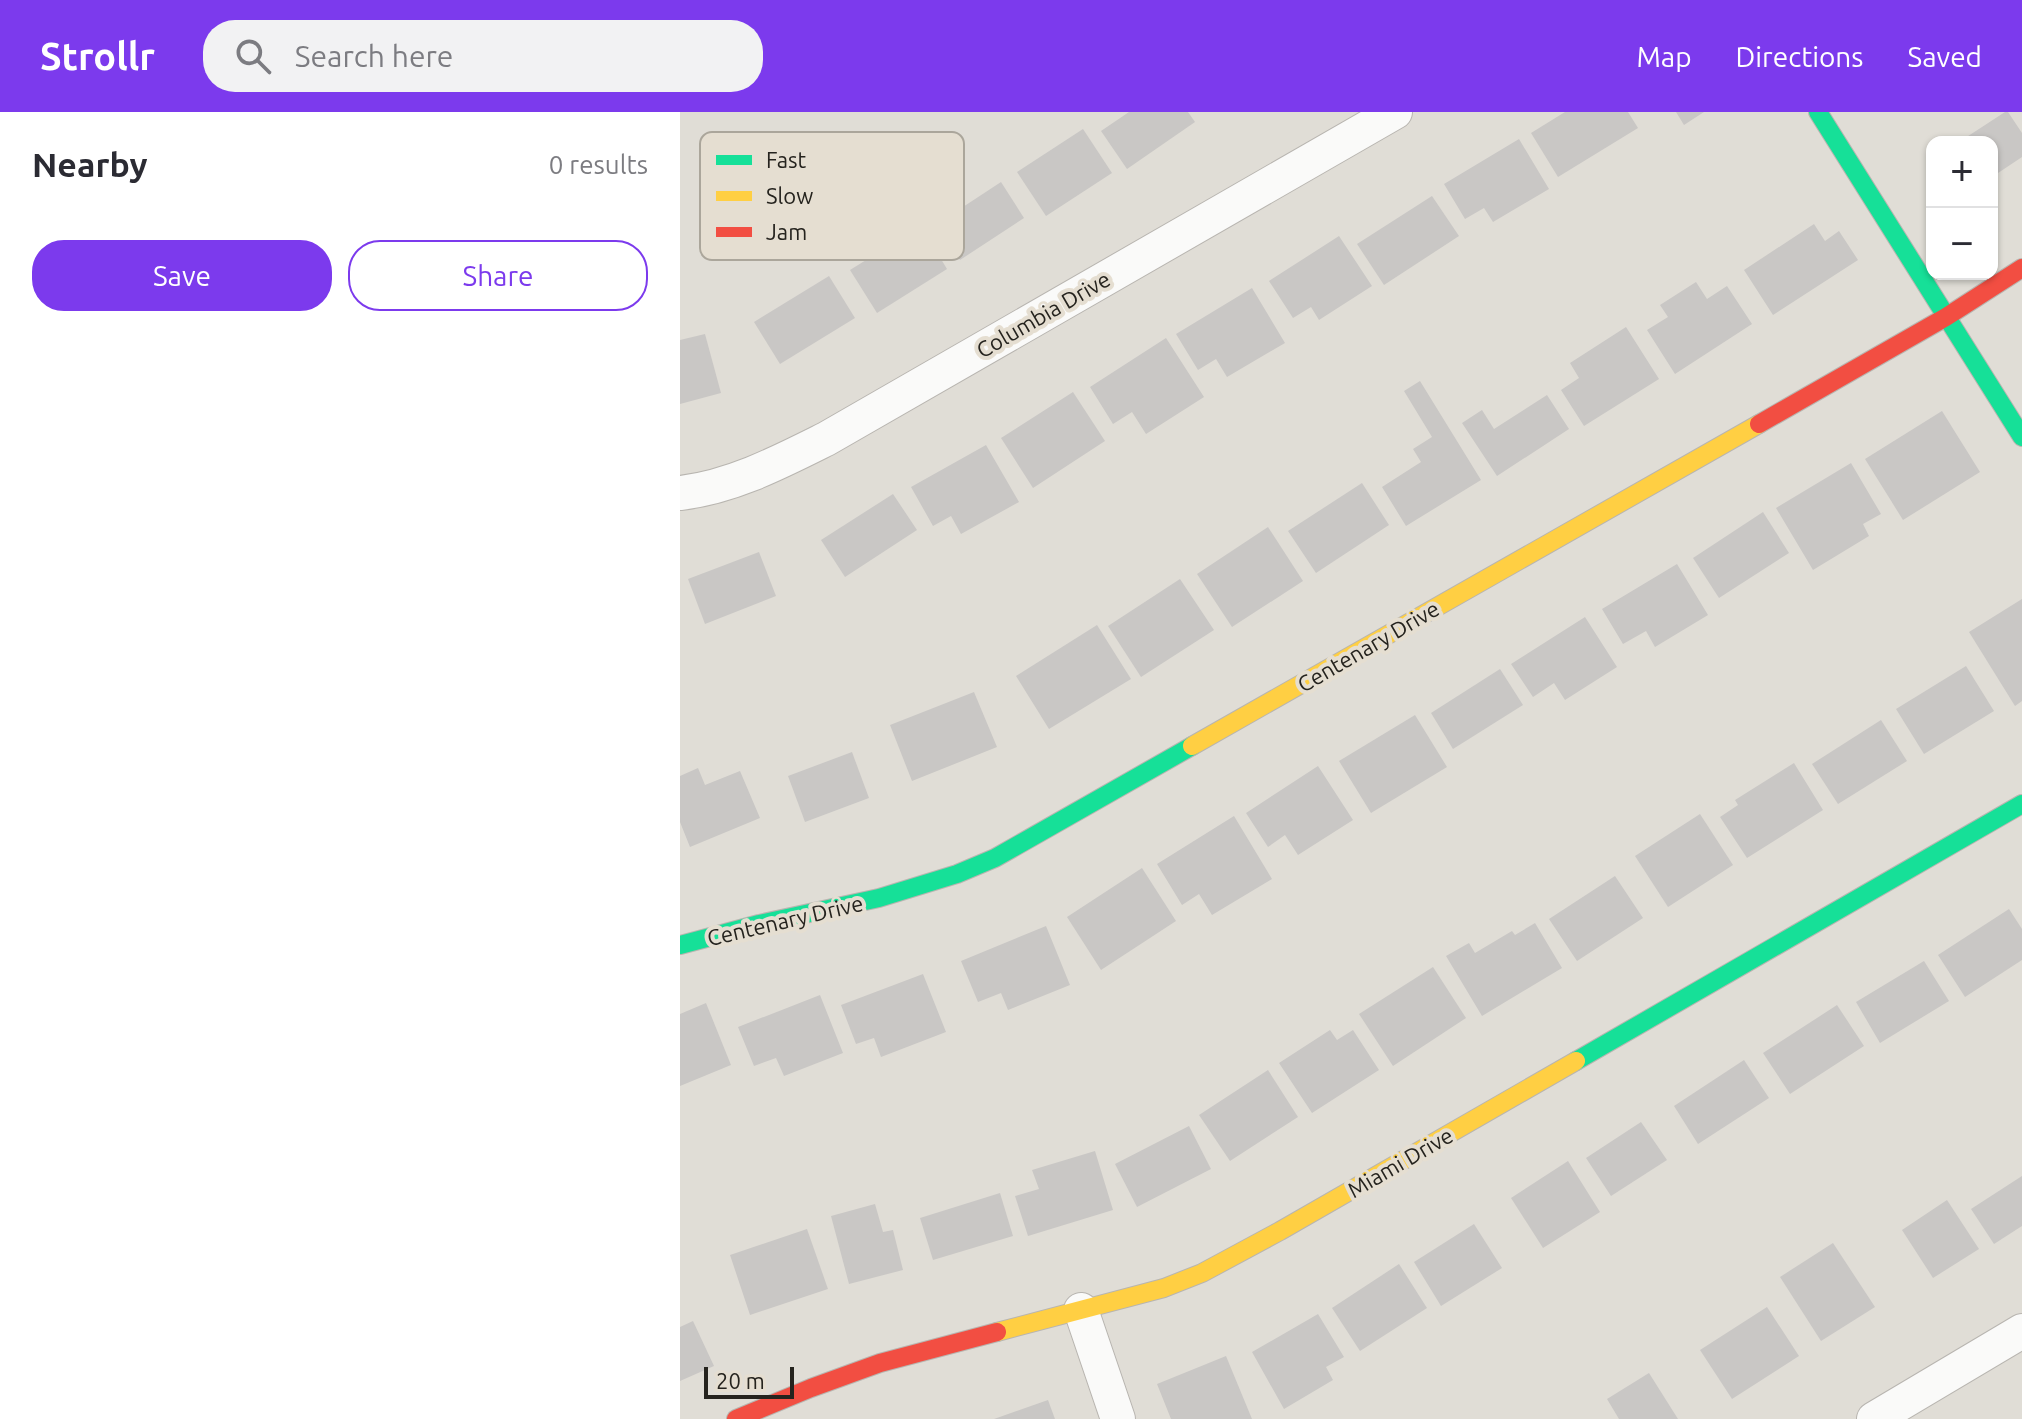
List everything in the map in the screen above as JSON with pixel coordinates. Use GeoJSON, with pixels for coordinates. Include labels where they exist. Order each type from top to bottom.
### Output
{"type":"FeatureCollection","features":[{"type":"Feature","properties":{"kind":"street","name":"Columbia Drive"},"geometry":{"type":"LineString","coordinates":[[680,493],[753,474],[826,439],[1395,112]]}},
{"type":"Feature","properties":{"kind":"street"},"geometry":{"type":"LineString","coordinates":[[1818,112],[2022,437]]}},
{"type":"Feature","properties":{"kind":"street","name":"Centenary Drive"},"geometry":{"type":"LineString","coordinates":[[680,945],[913,890],[995,858],[1946,317],[2022,268]]}},
{"type":"Feature","properties":{"kind":"street","name":"Miami Drive"},"geometry":{"type":"LineString","coordinates":[[736,1419],[880,1363],[1164,1288],[1202,1273],[2022,804]]}},
{"type":"Feature","properties":{"kind":"street"},"geometry":{"type":"LineString","coordinates":[[1081,1310],[1118,1419]]}},
{"type":"Feature","properties":{"kind":"street"},"geometry":{"type":"LineString","coordinates":[[1874,1419],[2022,1331]]}},
{"type":"Feature","properties":{"kind":"building"},"geometry":{"type":"Polygon","coordinates":[[[1129,112],[1188,112],[1195,122],[1127,169],[1101,131],[1129,112]]]}},
{"type":"Feature","properties":{"kind":"building"},"geometry":{"type":"Polygon","coordinates":[[[1565,112],[1628,112],[1638,128],[1558,177],[1531,133],[1565,112]]]}},
{"type":"Feature","properties":{"kind":"building"},"geometry":{"type":"Polygon","coordinates":[[[1676,112],[1704,112],[1684,125],[1676,112]]]}},
{"type":"Feature","properties":{"kind":"building"},"geometry":{"type":"Polygon","coordinates":[[[2008,112],[2022,133],[2022,157],[1998,173],[1998,136],[1968,136],[2008,112]]]}},
{"type":"Feature","properties":{"kind":"building"},"geometry":{"type":"Polygon","coordinates":[[[1083,129],[1112,173],[1046,216],[1017,172],[1083,129]]]}},
{"type":"Feature","properties":{"kind":"building"},"geometry":{"type":"Polygon","coordinates":[[[1519,139],[1549,189],[1493,222],[1484,208],[1465,219],[1444,184],[1519,139]]]}},
{"type":"Feature","properties":{"kind":"building"},"geometry":{"type":"Polygon","coordinates":[[[1001,182],[1024,218],[964,257],[964,206],[1001,182]]]}},
{"type":"Feature","properties":{"kind":"building"},"geometry":{"type":"Polygon","coordinates":[[[1432,196],[1459,236],[1384,285],[1357,244],[1432,196]]]}},
{"type":"Feature","properties":{"kind":"building"},"geometry":{"type":"Polygon","coordinates":[[[1814,224],[1825,241],[1839,231],[1858,260],[1773,315],[1744,270],[1814,224]]]}},
{"type":"Feature","properties":{"kind":"building"},"geometry":{"type":"Polygon","coordinates":[[[1339,236],[1372,286],[1319,320],[1311,307],[1293,318],[1269,281],[1339,236]]]}},
{"type":"Feature","properties":{"kind":"building"},"geometry":{"type":"Polygon","coordinates":[[[866,260],[942,260],[947,269],[877,313],[850,270],[866,260]]]}},
{"type":"Feature","properties":{"kind":"building"},"geometry":{"type":"Polygon","coordinates":[[[829,276],[855,318],[780,364],[754,322],[829,276]]]}},
{"type":"Feature","properties":{"kind":"building"},"geometry":{"type":"Polygon","coordinates":[[[1696,282],[1707,299],[1727,286],[1752,324],[1675,374],[1647,330],[1668,317],[1660,305],[1696,282]]]}},
{"type":"Feature","properties":{"kind":"building"},"geometry":{"type":"Polygon","coordinates":[[[1252,288],[1285,343],[1227,377],[1216,359],[1198,370],[1176,334],[1252,288]]]}},
{"type":"Feature","properties":{"kind":"building"},"geometry":{"type":"Polygon","coordinates":[[[1626,327],[1659,379],[1584,426],[1561,390],[1579,378],[1570,363],[1626,327]]]}},
{"type":"Feature","properties":{"kind":"building"},"geometry":{"type":"Polygon","coordinates":[[[705,334],[721,393],[680,404],[680,340],[705,334]]]}},
{"type":"Feature","properties":{"kind":"building"},"geometry":{"type":"Polygon","coordinates":[[[1166,338],[1204,397],[1146,434],[1132,412],[1113,424],[1090,387],[1166,338]]]}},
{"type":"Feature","properties":{"kind":"building"},"geometry":{"type":"Polygon","coordinates":[[[1420,381],[1481,480],[1406,526],[1382,487],[1421,462],[1413,449],[1432,437],[1404,391],[1420,381]]]}},
{"type":"Feature","properties":{"kind":"building"},"geometry":{"type":"Polygon","coordinates":[[[1073,392],[1105,441],[1033,488],[1001,438],[1073,392]]]}},
{"type":"Feature","properties":{"kind":"building"},"geometry":{"type":"Polygon","coordinates":[[[1547,395],[1569,429],[1497,476],[1462,423],[1482,410],[1494,429],[1547,395]]]}},
{"type":"Feature","properties":{"kind":"building"},"geometry":{"type":"Polygon","coordinates":[[[1942,411],[1980,472],[1903,520],[1865,459],[1942,411]]]}},
{"type":"Feature","properties":{"kind":"building"},"geometry":{"type":"Polygon","coordinates":[[[986,445],[1019,502],[961,534],[951,516],[933,526],[911,487],[986,445]]]}},
{"type":"Feature","properties":{"kind":"building"},"geometry":{"type":"Polygon","coordinates":[[[1851,463],[1881,514],[1863,524],[1869,536],[1813,570],[1776,508],[1851,463]]]}},
{"type":"Feature","properties":{"kind":"building"},"geometry":{"type":"Polygon","coordinates":[[[1362,483],[1389,525],[1316,573],[1288,531],[1362,483]]]}},
{"type":"Feature","properties":{"kind":"building"},"geometry":{"type":"Polygon","coordinates":[[[893,494],[917,530],[845,577],[821,540],[893,494]]]}},
{"type":"Feature","properties":{"kind":"building"},"geometry":{"type":"Polygon","coordinates":[[[1763,512],[1789,553],[1719,598],[1693,558],[1763,512]]]}},
{"type":"Feature","properties":{"kind":"building"},"geometry":{"type":"Polygon","coordinates":[[[1268,527],[1303,581],[1232,627],[1197,574],[1268,527]]]}},
{"type":"Feature","properties":{"kind":"building"},"geometry":{"type":"Polygon","coordinates":[[[759,552],[776,596],[705,624],[688,579],[759,552]]]}},
{"type":"Feature","properties":{"kind":"building"},"geometry":{"type":"Polygon","coordinates":[[[1677,564],[1708,615],[1655,647],[1646,631],[1623,644],[1602,609],[1677,564]]]}},
{"type":"Feature","properties":{"kind":"building"},"geometry":{"type":"Polygon","coordinates":[[[1180,579],[1214,630],[1141,677],[1108,626],[1180,579]]]}},
{"type":"Feature","properties":{"kind":"building"},"geometry":{"type":"Polygon","coordinates":[[[2022,599],[2022,701],[2015,706],[1969,632],[2022,599]]]}},
{"type":"Feature","properties":{"kind":"building"},"geometry":{"type":"Polygon","coordinates":[[[1585,617],[1617,667],[1565,700],[1554,683],[1533,697],[1511,664],[1585,617]]]}},
{"type":"Feature","properties":{"kind":"building"},"geometry":{"type":"Polygon","coordinates":[[[1097,625],[1131,679],[1049,729],[1016,676],[1097,625]]]}},
{"type":"Feature","properties":{"kind":"building"},"geometry":{"type":"Polygon","coordinates":[[[1966,666],[1994,711],[1924,754],[1896,709],[1966,666]]]}},
{"type":"Feature","properties":{"kind":"building"},"geometry":{"type":"Polygon","coordinates":[[[1500,669],[1523,705],[1453,749],[1431,713],[1500,669]]]}},
{"type":"Feature","properties":{"kind":"building"},"geometry":{"type":"Polygon","coordinates":[[[974,692],[997,747],[912,781],[890,725],[974,692]]]}},
{"type":"Feature","properties":{"kind":"building"},"geometry":{"type":"Polygon","coordinates":[[[1415,715],[1447,767],[1371,813],[1339,761],[1415,715]]]}},
{"type":"Feature","properties":{"kind":"building"},"geometry":{"type":"Polygon","coordinates":[[[1881,720],[1907,761],[1838,804],[1812,764],[1881,720]]]}},
{"type":"Feature","properties":{"kind":"building"},"geometry":{"type":"Polygon","coordinates":[[[852,752],[869,798],[805,822],[788,776],[852,752]]]}},
{"type":"Feature","properties":{"kind":"building"},"geometry":{"type":"Polygon","coordinates":[[[1794,763],[1823,810],[1747,858],[1720,817],[1738,805],[1735,800],[1794,763]]]}},
{"type":"Feature","properties":{"kind":"building"},"geometry":{"type":"Polygon","coordinates":[[[1318,766],[1353,820],[1298,855],[1285,835],[1268,847],[1246,813],[1318,766]]]}},
{"type":"Feature","properties":{"kind":"building"},"geometry":{"type":"Polygon","coordinates":[[[698,768],[705,785],[740,771],[760,818],[690,847],[680,822],[680,776],[698,768]]]}},
{"type":"Feature","properties":{"kind":"building"},"geometry":{"type":"Polygon","coordinates":[[[1700,814],[1733,865],[1668,907],[1635,856],[1700,814]]]}},
{"type":"Feature","properties":{"kind":"building"},"geometry":{"type":"Polygon","coordinates":[[[1234,816],[1272,879],[1212,915],[1199,894],[1182,905],[1157,864],[1234,816]]]}},
{"type":"Feature","properties":{"kind":"building"},"geometry":{"type":"Polygon","coordinates":[[[1142,868],[1176,921],[1101,970],[1067,917],[1142,868]]]}},
{"type":"Feature","properties":{"kind":"building"},"geometry":{"type":"Polygon","coordinates":[[[1615,876],[1643,918],[1577,961],[1549,919],[1615,876]]]}},
{"type":"Feature","properties":{"kind":"building"},"geometry":{"type":"Polygon","coordinates":[[[2009,909],[2022,929],[2022,960],[1965,997],[1938,955],[2009,909]]]}},
{"type":"Feature","properties":{"kind":"building"},"geometry":{"type":"Polygon","coordinates":[[[1535,923],[1562,968],[1482,1016],[1446,956],[1469,943],[1475,953],[1512,931],[1515,935],[1535,923]]]}},
{"type":"Feature","properties":{"kind":"building"},"geometry":{"type":"Polygon","coordinates":[[[1046,926],[1070,985],[1008,1010],[1001,993],[978,1002],[961,961],[1046,926]]]}},
{"type":"Feature","properties":{"kind":"building"},"geometry":{"type":"Polygon","coordinates":[[[1924,961],[1949,1001],[1880,1043],[1856,1002],[1924,961]]]}},
{"type":"Feature","properties":{"kind":"building"},"geometry":{"type":"Polygon","coordinates":[[[1433,967],[1466,1018],[1393,1066],[1359,1014],[1433,967]]]}},
{"type":"Feature","properties":{"kind":"building"},"geometry":{"type":"Polygon","coordinates":[[[923,974],[946,1032],[881,1057],[874,1038],[856,1044],[841,1005],[923,974]]]}},
{"type":"Feature","properties":{"kind":"building"},"geometry":{"type":"Polygon","coordinates":[[[820,995],[843,1053],[784,1076],[776,1058],[754,1066],[738,1027],[820,995]]]}},
{"type":"Feature","properties":{"kind":"building"},"geometry":{"type":"Polygon","coordinates":[[[706,1003],[731,1065],[680,1086],[680,1014],[706,1003]]]}},
{"type":"Feature","properties":{"kind":"building"},"geometry":{"type":"Polygon","coordinates":[[[1837,1005],[1864,1046],[1790,1094],[1763,1053],[1837,1005]]]}},
{"type":"Feature","properties":{"kind":"building"},"geometry":{"type":"Polygon","coordinates":[[[1330,1030],[1337,1040],[1353,1030],[1379,1070],[1312,1113],[1279,1063],[1330,1030]]]}},
{"type":"Feature","properties":{"kind":"building"},"geometry":{"type":"Polygon","coordinates":[[[1744,1060],[1769,1098],[1698,1144],[1674,1106],[1744,1060]]]}},
{"type":"Feature","properties":{"kind":"building"},"geometry":{"type":"Polygon","coordinates":[[[1268,1070],[1298,1117],[1230,1161],[1199,1115],[1268,1070]]]}},
{"type":"Feature","properties":{"kind":"building"},"geometry":{"type":"Polygon","coordinates":[[[1641,1122],[1667,1160],[1611,1196],[1586,1158],[1641,1122]]]}},
{"type":"Feature","properties":{"kind":"building"},"geometry":{"type":"Polygon","coordinates":[[[1189,1126],[1211,1169],[1137,1207],[1115,1164],[1189,1126]]]}},
{"type":"Feature","properties":{"kind":"building"},"geometry":{"type":"Polygon","coordinates":[[[1095,1151],[1113,1210],[1028,1236],[1015,1196],[1039,1189],[1032,1170],[1095,1151]]]}},
{"type":"Feature","properties":{"kind":"building"},"geometry":{"type":"Polygon","coordinates":[[[1568,1161],[1600,1212],[1543,1248],[1511,1198],[1568,1161]]]}},
{"type":"Feature","properties":{"kind":"building"},"geometry":{"type":"Polygon","coordinates":[[[2022,1176],[2022,1226],[1994,1244],[1971,1209],[2022,1176]]]}},
{"type":"Feature","properties":{"kind":"building"},"geometry":{"type":"Polygon","coordinates":[[[1000,1193],[1013,1236],[933,1260],[920,1218],[1000,1193]]]}},
{"type":"Feature","properties":{"kind":"building"},"geometry":{"type":"Polygon","coordinates":[[[1947,1200],[1979,1249],[1933,1278],[1902,1230],[1947,1200]]]}},
{"type":"Feature","properties":{"kind":"building"},"geometry":{"type":"Polygon","coordinates":[[[875,1204],[883,1232],[893,1230],[903,1270],[849,1284],[831,1216],[875,1204]]]}},
{"type":"Feature","properties":{"kind":"building"},"geometry":{"type":"Polygon","coordinates":[[[1474,1224],[1502,1268],[1441,1306],[1414,1262],[1474,1224]]]}},
{"type":"Feature","properties":{"kind":"building"},"geometry":{"type":"Polygon","coordinates":[[[807,1229],[828,1289],[750,1315],[730,1255],[807,1229]]]}},
{"type":"Feature","properties":{"kind":"building"},"geometry":{"type":"Polygon","coordinates":[[[1833,1243],[1875,1307],[1821,1341],[1780,1277],[1833,1243]]]}},
{"type":"Feature","properties":{"kind":"building"},"geometry":{"type":"Polygon","coordinates":[[[1399,1264],[1427,1308],[1360,1351],[1332,1308],[1399,1264]]]}},
{"type":"Feature","properties":{"kind":"building"},"geometry":{"type":"Polygon","coordinates":[[[1767,1307],[1799,1356],[1732,1399],[1700,1350],[1767,1307]]]}},
{"type":"Feature","properties":{"kind":"building"},"geometry":{"type":"Polygon","coordinates":[[[1318,1314],[1344,1357],[1326,1367],[1333,1380],[1284,1409],[1252,1352],[1318,1314]]]}},
{"type":"Feature","properties":{"kind":"building"},"geometry":{"type":"Polygon","coordinates":[[[693,1321],[714,1366],[680,1381],[680,1327],[693,1321]]]}},
{"type":"Feature","properties":{"kind":"building"},"geometry":{"type":"Polygon","coordinates":[[[1226,1356],[1252,1419],[1171,1419],[1157,1384],[1226,1356]]]}},
{"type":"Feature","properties":{"kind":"building"},"geometry":{"type":"Polygon","coordinates":[[[1649,1373],[1678,1419],[1619,1419],[1607,1399],[1649,1373]]]}},
{"type":"Feature","properties":{"kind":"building"},"geometry":{"type":"Polygon","coordinates":[[[1048,1400],[1055,1419],[994,1419],[1048,1400]]]}},
{"type":"Feature","properties":{"kind":"traffic: fast"},"geometry":{"type":"LineString","coordinates":[[1818,112],[2022,437]]}},
{"type":"Feature","properties":{"kind":"traffic: fast"},"geometry":{"type":"LineString","coordinates":[[680,945],[879,898],[957,874],[995,858],[1192,746]]}},
{"type":"Feature","properties":{"kind":"traffic: fast"},"geometry":{"type":"LineString","coordinates":[[1576,1061],[2022,804]]}},
{"type":"Feature","properties":{"kind":"traffic: slow"},"geometry":{"type":"LineString","coordinates":[[1192,746],[1759,424]]}},
{"type":"Feature","properties":{"kind":"traffic: slow"},"geometry":{"type":"LineString","coordinates":[[997,1332],[1164,1288],[1202,1273],[1576,1061]]}},
{"type":"Feature","properties":{"kind":"traffic: jam"},"geometry":{"type":"LineString","coordinates":[[1759,424],[1946,317],[2022,268]]}},
{"type":"Feature","properties":{"kind":"traffic: jam"},"geometry":{"type":"LineString","coordinates":[[736,1419],[880,1363],[997,1332]]}}]}
